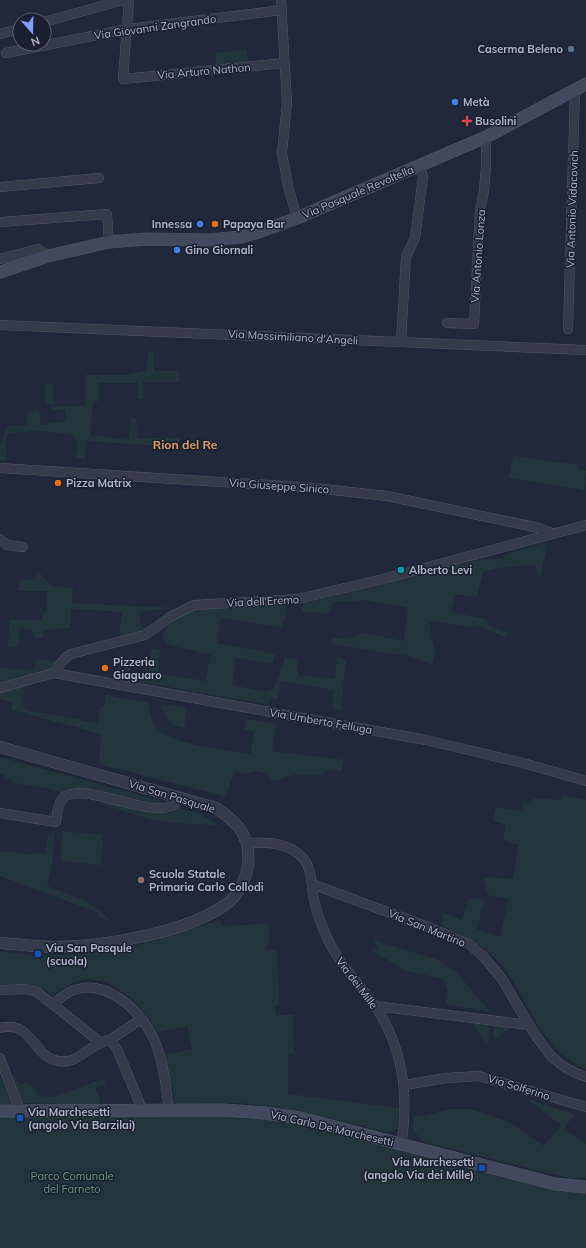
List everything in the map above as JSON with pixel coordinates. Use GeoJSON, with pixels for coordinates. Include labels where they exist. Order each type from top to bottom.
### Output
{"type":"FeatureCollection","features":[{"type":"Feature","properties":{"kind":"main road","name":"Via Pasquale Revoltella"},"geometry":{"type":"LineString","coordinates":[[0,272],[48,256],[109,242],[147,239],[208,240],[241,237],[271,228],[298,218],[486,137],[581,87]]}},
{"type":"Feature","properties":{"kind":"main road","name":"Via Carlo De Marchesetti"},"geometry":{"type":"LineString","coordinates":[[0,1111],[169,1110],[265,1112],[300,1118],[555,1184],[586,1187]]}},
{"type":"Feature","properties":{"kind":"street"},"geometry":{"type":"LineString","coordinates":[[52,20],[123,0]]}},
{"type":"Feature","properties":{"kind":"street"},"geometry":{"type":"LineString","coordinates":[[128,29],[129,0]]}},
{"type":"Feature","properties":{"kind":"street"},"geometry":{"type":"LineString","coordinates":[[281,0],[287,103],[282,153],[292,205],[298,218]]}},
{"type":"Feature","properties":{"kind":"street","name":"Via Giovanni Zangrando"},"geometry":{"type":"LineString","coordinates":[[6,54],[128,29],[282,10]]}},
{"type":"Feature","properties":{"kind":"street","name":"Via Arturo Nathan"},"geometry":{"type":"LineString","coordinates":[[128,29],[123,79],[285,64]]}},
{"type":"Feature","properties":{"kind":"street"},"geometry":{"type":"LineString","coordinates":[[0,34],[12,30]]}},
{"type":"Feature","properties":{"kind":"street","name":"Via Antonio Vidacovich"},"geometry":{"type":"LineString","coordinates":[[568,329],[581,87]]}},
{"type":"Feature","properties":{"kind":"street","name":"Via Antonio Lonza"},"geometry":{"type":"LineString","coordinates":[[447,323],[474,324],[480,210],[484,192],[486,166],[486,137]]}},
{"type":"Feature","properties":{"kind":"street"},"geometry":{"type":"LineString","coordinates":[[401,342],[406,257],[415,238],[423,177],[420,165]]}},
{"type":"Feature","properties":{"kind":"street"},"geometry":{"type":"LineString","coordinates":[[0,186],[99,178]]}},
{"type":"Feature","properties":{"kind":"street"},"geometry":{"type":"LineString","coordinates":[[0,222],[107,214],[109,242]]}},
{"type":"Feature","properties":{"kind":"street"},"geometry":{"type":"LineString","coordinates":[[0,258],[38,249],[48,256]]}},
{"type":"Feature","properties":{"kind":"street","name":"Via Massimiliano d'Angeli"},"geometry":{"type":"LineString","coordinates":[[0,325],[586,350]]}},
{"type":"Feature","properties":{"kind":"street"},"geometry":{"type":"LineString","coordinates":[[0,331],[13,325]]}},
{"type":"Feature","properties":{"kind":"street","name":"Via Giuseppe Sinico"},"geometry":{"type":"LineString","coordinates":[[0,468],[315,488],[387,496],[539,528],[554,534]]}},
{"type":"Feature","properties":{"kind":"street","name":"Via dell'Eremo"},"geometry":{"type":"LineString","coordinates":[[54,673],[64,658],[71,654],[145,635],[170,617],[194,605],[298,600],[388,578],[586,525]]}},
{"type":"Feature","properties":{"kind":"street"},"geometry":{"type":"LineString","coordinates":[[0,539],[7,545],[23,547]]}},
{"type":"Feature","properties":{"kind":"street"},"geometry":{"type":"LineString","coordinates":[[0,688],[54,673]]}},
{"type":"Feature","properties":{"kind":"street","name":"Via Umberto Felluga"},"geometry":{"type":"LineString","coordinates":[[54,673],[426,740],[523,763],[586,781]]}},
{"type":"Feature","properties":{"kind":"street","name":"Via San Pasquale"},"geometry":{"type":"LineString","coordinates":[[0,747],[216,808],[228,816],[240,828],[248,843]]}},
{"type":"Feature","properties":{"kind":"street"},"geometry":{"type":"LineString","coordinates":[[0,813],[56,822],[58,807],[63,798],[75,793],[149,806],[165,807],[174,805],[177,796]]}},
{"type":"Feature","properties":{"kind":"street"},"geometry":{"type":"LineString","coordinates":[[0,943],[53,947],[93,945],[138,937],[186,924],[215,911],[230,901],[242,884],[248,866],[248,843]]}},
{"type":"Feature","properties":{"kind":"street","name":"Via dei Mille"},"geometry":{"type":"LineString","coordinates":[[248,843],[274,844],[293,850],[301,856],[307,864],[317,913],[330,944],[338,959],[375,1006],[394,1043],[404,1085],[405,1125],[402,1145]]}},
{"type":"Feature","properties":{"kind":"street","name":"Via San Martino"},"geometry":{"type":"LineString","coordinates":[[312,884],[436,930],[469,944],[488,960],[502,979],[529,1025],[555,1061],[568,1070],[586,1076]]}},
{"type":"Feature","properties":{"kind":"street"},"geometry":{"type":"LineString","coordinates":[[54,1004],[60,997],[72,991],[89,987],[99,988],[115,995],[141,1019],[150,1032],[156,1045],[166,1085],[169,1110]]}},
{"type":"Feature","properties":{"kind":"street"},"geometry":{"type":"LineString","coordinates":[[0,990],[24,989],[37,992],[100,1042]]}},
{"type":"Feature","properties":{"kind":"street"},"geometry":{"type":"LineString","coordinates":[[375,1006],[529,1025]]}},
{"type":"Feature","properties":{"kind":"street"},"geometry":{"type":"LineString","coordinates":[[0,1028],[13,1027],[21,1029],[50,1058],[57,1061],[68,1062],[78,1059],[100,1042],[110,1040],[141,1019]]}},
{"type":"Feature","properties":{"kind":"street"},"geometry":{"type":"LineString","coordinates":[[110,1040],[117,1049],[143,1111]]}},
{"type":"Feature","properties":{"kind":"street"},"geometry":{"type":"LineString","coordinates":[[0,1058],[20,1112]]}},
{"type":"Feature","properties":{"kind":"street","name":"Via Solferino"},"geometry":{"type":"LineString","coordinates":[[404,1085],[446,1078],[479,1076],[586,1107]]}},
{"type":"Feature","properties":{"kind":"green space"},"geometry":{"type":"Polygon","coordinates":[[[247,50],[248,65],[217,68],[215,53],[247,50]]]}},
{"type":"Feature","properties":{"kind":"green space"},"geometry":{"type":"Polygon","coordinates":[[[148,352],[154,352],[154,371],[179,371],[179,382],[143,382],[143,399],[138,399],[138,383],[99,383],[99,401],[93,401],[90,435],[129,440],[131,418],[136,418],[137,438],[179,438],[179,447],[86,441],[85,459],[75,458],[78,449],[77,441],[70,434],[40,431],[6,433],[6,460],[0,460],[0,445],[7,426],[26,426],[28,412],[39,411],[41,425],[66,421],[65,410],[51,410],[51,404],[45,404],[45,383],[53,384],[54,406],[85,406],[85,375],[125,375],[146,370],[148,352]]]}},
{"type":"Feature","properties":{"kind":"green space"},"geometry":{"type":"Polygon","coordinates":[[[513,456],[578,465],[578,469],[586,471],[585,489],[583,492],[583,490],[509,478],[513,456]]]}},
{"type":"Feature","properties":{"kind":"green space"},"geometry":{"type":"Polygon","coordinates":[[[544,543],[547,546],[540,579],[535,565],[504,567],[483,572],[477,596],[456,595],[451,612],[485,619],[493,627],[507,632],[507,638],[479,626],[466,627],[437,621],[429,622],[435,653],[432,665],[407,656],[333,644],[331,638],[349,638],[362,633],[404,641],[408,608],[367,600],[334,602],[329,613],[301,612],[303,603],[349,593],[439,569],[485,559],[503,558],[504,555],[544,543]]]}},
{"type":"Feature","properties":{"kind":"green space"},"geometry":{"type":"Polygon","coordinates":[[[38,571],[51,586],[73,588],[72,603],[174,608],[140,612],[140,622],[145,630],[119,638],[122,612],[71,609],[70,628],[43,630],[43,638],[35,638],[31,629],[20,628],[18,647],[8,646],[9,620],[40,620],[47,609],[47,591],[19,591],[20,580],[35,579],[38,571]]]}},
{"type":"Feature","properties":{"kind":"green space"},"geometry":{"type":"Polygon","coordinates":[[[280,604],[285,607],[287,611],[281,627],[221,618],[217,643],[275,654],[272,664],[236,658],[232,685],[266,692],[272,690],[278,679],[285,657],[297,660],[298,675],[335,679],[337,657],[346,660],[341,709],[333,709],[333,690],[281,681],[278,700],[270,698],[269,705],[113,677],[117,671],[123,672],[126,658],[132,656],[130,674],[148,677],[152,649],[160,650],[158,673],[205,681],[211,655],[169,645],[162,636],[168,626],[182,615],[199,609],[280,604]]]}},
{"type":"Feature","properties":{"kind":"green space"},"geometry":{"type":"Polygon","coordinates":[[[36,659],[57,661],[49,670],[0,683],[0,668],[34,670],[36,659]]]}},
{"type":"Feature","properties":{"kind":"green space"},"geometry":{"type":"Polygon","coordinates":[[[25,685],[23,705],[27,710],[97,723],[100,707],[104,707],[106,695],[148,703],[156,727],[163,733],[200,746],[227,751],[250,754],[255,732],[244,729],[246,719],[276,724],[272,751],[344,760],[342,771],[326,770],[322,776],[300,774],[285,777],[277,781],[272,780],[265,773],[257,771],[245,774],[234,772],[226,797],[99,764],[101,734],[12,710],[12,703],[0,699],[0,692],[25,685]]]}},
{"type":"Feature","properties":{"kind":"green space"},"geometry":{"type":"Polygon","coordinates":[[[161,704],[187,708],[184,728],[175,725],[166,717],[161,704]]]}},
{"type":"Feature","properties":{"kind":"green space"},"geometry":{"type":"Polygon","coordinates":[[[0,757],[164,802],[160,803],[72,788],[63,790],[62,793],[47,788],[15,783],[0,773],[0,757]]]}},
{"type":"Feature","properties":{"kind":"green space"},"geometry":{"type":"Polygon","coordinates":[[[563,795],[586,800],[586,1069],[569,1060],[545,1035],[508,973],[490,953],[463,936],[441,925],[444,913],[462,920],[469,898],[484,900],[477,929],[500,937],[508,899],[488,895],[483,877],[513,879],[518,845],[503,840],[506,825],[493,821],[496,807],[515,811],[516,809],[522,810],[523,803],[528,804],[535,798],[560,800],[563,795]]]}},
{"type":"Feature","properties":{"kind":"green space"},"geometry":{"type":"Polygon","coordinates":[[[99,801],[169,813],[173,812],[177,807],[202,815],[218,825],[171,823],[149,819],[99,803],[99,801]]]}},
{"type":"Feature","properties":{"kind":"green space"},"geometry":{"type":"Polygon","coordinates":[[[55,829],[53,858],[47,886],[73,896],[97,908],[111,922],[99,917],[99,913],[0,876],[0,851],[27,854],[46,853],[48,836],[55,829]]]}},
{"type":"Feature","properties":{"kind":"green space"},"geometry":{"type":"Polygon","coordinates":[[[62,831],[103,835],[101,865],[61,861],[62,831]]]}},
{"type":"Feature","properties":{"kind":"green space"},"geometry":{"type":"Polygon","coordinates":[[[220,919],[221,926],[268,924],[270,944],[266,945],[266,950],[277,950],[279,1005],[275,1006],[276,1015],[293,1015],[294,1053],[288,1053],[288,1094],[399,1108],[397,1129],[387,1132],[278,1107],[238,1103],[177,1104],[175,1102],[165,1055],[192,1049],[187,1026],[158,1032],[145,1013],[127,996],[117,988],[95,980],[75,982],[53,995],[34,986],[21,984],[0,984],[0,952],[48,955],[76,954],[118,949],[160,939],[220,919]]]}},
{"type":"Feature","properties":{"kind":"green space"},"geometry":{"type":"Polygon","coordinates":[[[374,940],[441,961],[457,973],[490,1012],[446,1004],[448,994],[444,979],[406,971],[373,951],[378,949],[374,940]]]}},
{"type":"Feature","properties":{"kind":"green space"},"geometry":{"type":"Polygon","coordinates":[[[472,1022],[489,1024],[489,1039],[486,1043],[472,1022]]]}},
{"type":"Feature","properties":{"kind":"green space"},"geometry":{"type":"Polygon","coordinates":[[[494,1024],[507,1026],[509,1029],[494,1039],[494,1024]]]}},
{"type":"Feature","properties":{"kind":"green space"},"geometry":{"type":"Polygon","coordinates":[[[13,1075],[19,1085],[27,1083],[36,1089],[37,1095],[52,1097],[103,1079],[106,1084],[95,1089],[100,1099],[99,1105],[22,1103],[11,1076],[13,1075]]]}},
{"type":"Feature","properties":{"kind":"green space"},"geometry":{"type":"Polygon","coordinates":[[[0,1076],[12,1104],[0,1104],[0,1076]]]}},
{"type":"Feature","properties":{"kind":"green space"},"geometry":{"type":"Polygon","coordinates":[[[527,1099],[574,1114],[564,1129],[586,1144],[586,1178],[569,1178],[423,1142],[413,1130],[413,1115],[424,1116],[449,1109],[470,1109],[509,1122],[544,1146],[561,1125],[527,1099]]]}},
{"type":"Feature","properties":{"kind":"green space","name":"Parco Comunale del Farneto"},"geometry":{"type":"Polygon","coordinates":[[[0,1116],[253,1117],[287,1122],[545,1188],[586,1192],[586,1248],[0,1248],[0,1116]]]}},
{"type":"Feature","properties":{"kind":"place","name":"Caserma Beleno"},"geometry":{"type":"Point","coordinates":[571,49]}},
{"type":"Feature","properties":{"kind":"place","name":"Metà"},"geometry":{"type":"Point","coordinates":[455,102]}},
{"type":"Feature","properties":{"kind":"place","name":"Busolini"},"geometry":{"type":"Point","coordinates":[467,121]}},
{"type":"Feature","properties":{"kind":"place","name":"Innessa"},"geometry":{"type":"Point","coordinates":[200,224]}},
{"type":"Feature","properties":{"kind":"place","name":"Papaya Bar"},"geometry":{"type":"Point","coordinates":[215,224]}},
{"type":"Feature","properties":{"kind":"place","name":"Gino Giornali"},"geometry":{"type":"Point","coordinates":[177,250]}},
{"type":"Feature","properties":{"kind":"place","name":"Pizza Matrix"},"geometry":{"type":"Point","coordinates":[58,483]}},
{"type":"Feature","properties":{"kind":"place","name":"Alberto Levi"},"geometry":{"type":"Point","coordinates":[401,570]}},
{"type":"Feature","properties":{"kind":"place","name":"Pizzeria Giaguaro"},"geometry":{"type":"Point","coordinates":[105,668]}},
{"type":"Feature","properties":{"kind":"place","name":"Scuola Statale Primaria Carlo Collodi"},"geometry":{"type":"Point","coordinates":[141,880]}},
{"type":"Feature","properties":{"kind":"place","name":"Via San Pasqule (scuola)"},"geometry":{"type":"Point","coordinates":[38,954]}},
{"type":"Feature","properties":{"kind":"place","name":"Via Marchesetti (angolo Via Barzilai)"},"geometry":{"type":"Point","coordinates":[20,1118]}},
{"type":"Feature","properties":{"kind":"place","name":"Via Marchesetti (angolo Via dei Mille)"},"geometry":{"type":"Point","coordinates":[482,1168]}},
{"type":"Feature","properties":{"kind":"district","name":"Rion del Re"},"geometry":{"type":"Point","coordinates":[185,445]}}]}
